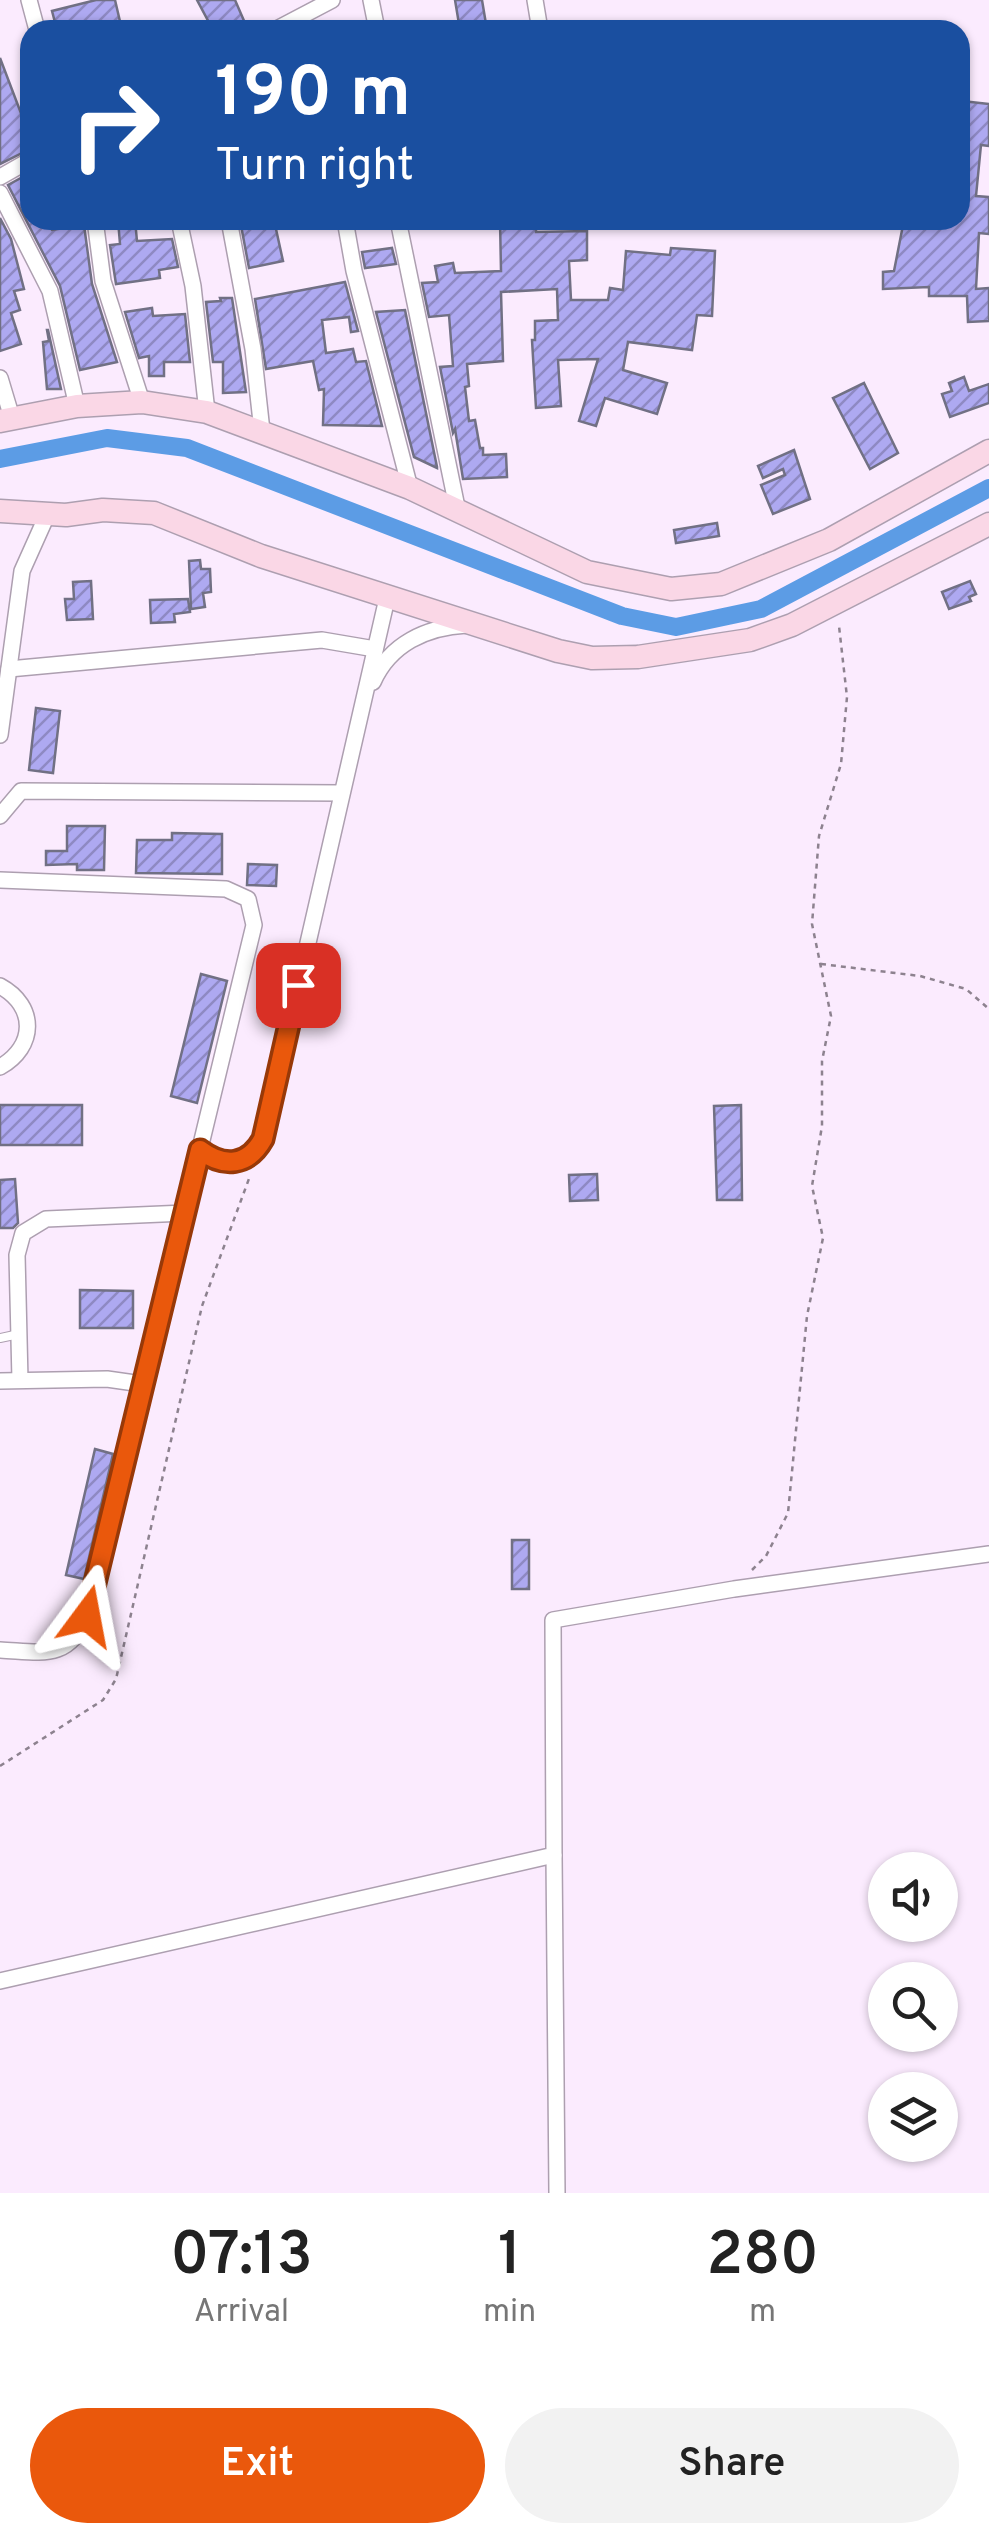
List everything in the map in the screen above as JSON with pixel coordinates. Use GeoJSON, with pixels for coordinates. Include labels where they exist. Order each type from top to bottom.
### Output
{"type":"FeatureCollection","features":[{"type":"Feature","properties":{"kind":"street"},"geometry":{"type":"LineString","coordinates":[[294,20],[332,0]]}},
{"type":"Feature","properties":{"kind":"street"},"geometry":{"type":"LineString","coordinates":[[0,192],[50,291],[77,406]]}},
{"type":"Feature","properties":{"kind":"street"},"geometry":{"type":"LineString","coordinates":[[96,230],[104,281],[142,402]]}},
{"type":"Feature","properties":{"kind":"street"},"geometry":{"type":"LineString","coordinates":[[181,230],[193,286],[207,412]]}},
{"type":"Feature","properties":{"kind":"street"},"geometry":{"type":"LineString","coordinates":[[231,230],[250,330],[262,431]]}},
{"type":"Feature","properties":{"kind":"street"},"geometry":{"type":"LineString","coordinates":[[346,230],[410,488]]}},
{"type":"Feature","properties":{"kind":"street"},"geometry":{"type":"LineString","coordinates":[[400,230],[458,512]]}},
{"type":"Feature","properties":{"kind":"street"},"geometry":{"type":"LineString","coordinates":[[0,378],[6,419],[77,406],[142,402],[207,412],[410,488],[588,572],[671,589],[721,584],[830,540],[989,451]]}},
{"type":"Feature","properties":{"kind":"street"},"geometry":{"type":"LineString","coordinates":[[0,511],[154,513],[261,556],[592,658],[638,657],[750,640],[792,625],[989,524]]}},
{"type":"Feature","properties":{"kind":"street"},"geometry":{"type":"LineString","coordinates":[[0,736],[22,571],[48,514]]}},
{"type":"Feature","properties":{"kind":"street"},"geometry":{"type":"LineString","coordinates":[[200,1150],[217,1163],[236,1163],[256,1152],[263,1139],[388,594]]}},
{"type":"Feature","properties":{"kind":"street"},"geometry":{"type":"LineString","coordinates":[[362,709],[380,668],[402,643],[456,625],[474,624]]}},
{"type":"Feature","properties":{"kind":"street"},"geometry":{"type":"LineString","coordinates":[[9,669],[322,640],[375,649]]}},
{"type":"Feature","properties":{"kind":"street"},"geometry":{"type":"LineString","coordinates":[[0,816],[21,791],[342,792]]}},
{"type":"Feature","properties":{"kind":"street"},"geometry":{"type":"LineString","coordinates":[[0,880],[226,889],[248,899],[254,926],[87,1616],[79,1635],[64,1648],[47,1652],[0,1650]]}},
{"type":"Feature","properties":{"kind":"street"},"geometry":{"type":"LineString","coordinates":[[0,1067],[16,1058],[29,1027],[26,1010],[16,996],[1,986]]}},
{"type":"Feature","properties":{"kind":"street"},"geometry":{"type":"LineString","coordinates":[[20,1380],[17,1255],[23,1233],[46,1220],[184,1213]]}},
{"type":"Feature","properties":{"kind":"street"},"geometry":{"type":"LineString","coordinates":[[0,1381],[106,1380],[142,1384]]}},
{"type":"Feature","properties":{"kind":"street"},"geometry":{"type":"LineString","coordinates":[[557,2193],[552,1620],[734,1588],[989,1554]]}},
{"type":"Feature","properties":{"kind":"street"},"geometry":{"type":"LineString","coordinates":[[0,1982],[554,1855]]}},
{"type":"Feature","properties":{"kind":"lane"},"geometry":{"type":"LineString","coordinates":[[0,1338],[19,1334]]}},
{"type":"Feature","properties":{"kind":"path"},"geometry":{"type":"LineString","coordinates":[[734,1588],[766,1556],[788,1513],[807,1316],[823,1238],[812,1186],[822,1126],[822,1061],[831,1016],[812,924],[819,836],[841,764],[848,697],[838,633],[842,600]]}},
{"type":"Feature","properties":{"kind":"path"},"geometry":{"type":"LineString","coordinates":[[820,964],[920,976],[966,989],[989,1009]]}},
{"type":"Feature","properties":{"kind":"path"},"geometry":{"type":"LineString","coordinates":[[0,1766],[104,1700],[116,1679],[202,1306],[252,1168],[246,1157]]}},
{"type":"Feature","properties":{"kind":"building"},"geometry":{"type":"Polygon","coordinates":[[[96,0],[115,0],[120,20],[54,20],[52,11],[96,0]]]}},
{"type":"Feature","properties":{"kind":"building"},"geometry":{"type":"Polygon","coordinates":[[[197,0],[235,0],[244,20],[208,20],[197,0]]]}},
{"type":"Feature","properties":{"kind":"building"},"geometry":{"type":"Polygon","coordinates":[[[455,0],[482,0],[485,20],[458,20],[455,0]]]}},
{"type":"Feature","properties":{"kind":"building"},"geometry":{"type":"Polygon","coordinates":[[[0,58],[20,111],[20,154],[0,164],[0,58]]]}},
{"type":"Feature","properties":{"kind":"building"},"geometry":{"type":"Polygon","coordinates":[[[970,102],[989,104],[989,146],[981,145],[976,196],[989,197],[989,234],[979,233],[976,289],[989,288],[989,321],[968,322],[967,296],[929,296],[929,287],[883,289],[883,272],[894,271],[902,230],[970,230],[970,102]]]}},
{"type":"Feature","properties":{"kind":"building"},"geometry":{"type":"Polygon","coordinates":[[[20,178],[20,208],[8,185],[20,178]]]}},
{"type":"Feature","properties":{"kind":"building"},"geometry":{"type":"Polygon","coordinates":[[[0,218],[11,239],[24,289],[14,291],[20,310],[11,313],[21,344],[0,351],[0,218]]]}},
{"type":"Feature","properties":{"kind":"building"},"geometry":{"type":"Polygon","coordinates":[[[31,230],[85,230],[92,284],[117,362],[80,370],[60,286],[31,230]]]}},
{"type":"Feature","properties":{"kind":"building"},"geometry":{"type":"Polygon","coordinates":[[[119,230],[136,230],[137,241],[172,239],[178,267],[159,270],[160,278],[116,284],[110,245],[120,244],[119,230]]]}},
{"type":"Feature","properties":{"kind":"building"},"geometry":{"type":"Polygon","coordinates":[[[242,230],[276,230],[283,261],[249,268],[242,230]]]}},
{"type":"Feature","properties":{"kind":"building"},"geometry":{"type":"Polygon","coordinates":[[[500,230],[587,231],[587,260],[569,261],[571,300],[608,300],[610,288],[623,290],[626,251],[670,255],[671,248],[715,251],[712,316],[697,315],[692,350],[628,342],[623,370],[667,383],[657,414],[605,398],[596,426],[579,421],[598,359],[558,360],[561,406],[536,408],[532,340],[535,321],[558,320],[557,289],[501,292],[503,361],[467,364],[469,386],[465,387],[469,421],[475,420],[483,455],[506,454],[507,477],[463,479],[440,367],[453,366],[449,315],[429,317],[422,283],[438,282],[435,266],[453,263],[455,273],[501,271],[500,230]]]}},
{"type":"Feature","properties":{"kind":"building"},"geometry":{"type":"Polygon","coordinates":[[[392,248],[396,264],[365,268],[362,252],[392,248]]]}},
{"type":"Feature","properties":{"kind":"building"},"geometry":{"type":"Polygon","coordinates":[[[345,282],[358,331],[351,332],[349,317],[322,320],[326,353],[353,349],[356,362],[366,361],[382,426],[323,425],[324,389],[319,390],[313,361],[266,369],[255,299],[345,282]]]}},
{"type":"Feature","properties":{"kind":"building"},"geometry":{"type":"Polygon","coordinates":[[[220,298],[232,298],[246,392],[223,393],[223,362],[213,362],[206,302],[221,301],[220,298]]]}},
{"type":"Feature","properties":{"kind":"building"},"geometry":{"type":"Polygon","coordinates":[[[152,308],[153,316],[185,314],[190,362],[164,362],[164,376],[149,376],[149,356],[139,358],[125,312],[152,308]]]}},
{"type":"Feature","properties":{"kind":"building"},"geometry":{"type":"Polygon","coordinates":[[[405,310],[437,468],[414,457],[376,312],[405,310]]]}},
{"type":"Feature","properties":{"kind":"building"},"geometry":{"type":"Polygon","coordinates":[[[47,330],[61,389],[47,389],[43,342],[49,341],[47,330]]]}},
{"type":"Feature","properties":{"kind":"building"},"geometry":{"type":"Polygon","coordinates":[[[964,377],[969,391],[989,384],[989,403],[950,417],[942,394],[952,391],[949,383],[964,377]]]}},
{"type":"Feature","properties":{"kind":"building"},"geometry":{"type":"Polygon","coordinates":[[[864,383],[898,453],[870,469],[833,398],[864,383]]]}},
{"type":"Feature","properties":{"kind":"building"},"geometry":{"type":"Polygon","coordinates":[[[794,450],[810,499],[773,514],[761,485],[785,475],[783,469],[763,478],[758,466],[794,450]]]}},
{"type":"Feature","properties":{"kind":"building"},"geometry":{"type":"Polygon","coordinates":[[[717,523],[719,536],[676,543],[674,530],[717,523]]]}},
{"type":"Feature","properties":{"kind":"building"},"geometry":{"type":"Polygon","coordinates":[[[200,560],[201,569],[210,569],[211,592],[203,593],[205,607],[191,609],[189,561],[200,560]]]}},
{"type":"Feature","properties":{"kind":"building"},"geometry":{"type":"Polygon","coordinates":[[[91,581],[93,619],[67,620],[65,599],[74,599],[73,582],[91,581]]]}},
{"type":"Feature","properties":{"kind":"building"},"geometry":{"type":"Polygon","coordinates":[[[970,581],[976,594],[969,597],[971,601],[949,609],[942,592],[970,581]]]}},
{"type":"Feature","properties":{"kind":"building"},"geometry":{"type":"Polygon","coordinates":[[[188,599],[190,612],[174,614],[175,622],[151,623],[150,600],[188,599]]]}},
{"type":"Feature","properties":{"kind":"building"},"geometry":{"type":"Polygon","coordinates":[[[36,708],[60,711],[53,773],[29,770],[36,708]]]}},
{"type":"Feature","properties":{"kind":"building"},"geometry":{"type":"Polygon","coordinates":[[[67,826],[105,826],[104,870],[77,870],[77,864],[46,865],[46,851],[67,851],[67,826]]]}},
{"type":"Feature","properties":{"kind":"building"},"geometry":{"type":"Polygon","coordinates":[[[172,833],[222,834],[222,874],[136,873],[137,840],[172,840],[172,833]]]}},
{"type":"Feature","properties":{"kind":"building"},"geometry":{"type":"Polygon","coordinates":[[[248,864],[277,865],[276,886],[247,885],[248,864]]]}},
{"type":"Feature","properties":{"kind":"building"},"geometry":{"type":"Polygon","coordinates":[[[201,974],[227,981],[197,1103],[171,1096],[201,974]]]}},
{"type":"Feature","properties":{"kind":"building"},"geometry":{"type":"Polygon","coordinates":[[[0,1105],[82,1105],[82,1145],[0,1145],[0,1105]]]}},
{"type":"Feature","properties":{"kind":"building"},"geometry":{"type":"Polygon","coordinates":[[[741,1105],[742,1200],[717,1200],[714,1106],[741,1105]]]}},
{"type":"Feature","properties":{"kind":"building"},"geometry":{"type":"Polygon","coordinates":[[[597,1174],[598,1200],[570,1201],[569,1175],[597,1174]]]}},
{"type":"Feature","properties":{"kind":"building"},"geometry":{"type":"Polygon","coordinates":[[[15,1179],[18,1223],[13,1228],[0,1228],[0,1180],[15,1179]]]}},
{"type":"Feature","properties":{"kind":"building"},"geometry":{"type":"Polygon","coordinates":[[[80,1290],[133,1291],[133,1328],[80,1328],[80,1290]]]}},
{"type":"Feature","properties":{"kind":"building"},"geometry":{"type":"Polygon","coordinates":[[[95,1449],[113,1454],[84,1579],[66,1575],[95,1449]]]}},
{"type":"Feature","properties":{"kind":"building"},"geometry":{"type":"Polygon","coordinates":[[[512,1540],[529,1540],[529,1589],[512,1589],[512,1540]]]}},
{"type":"Feature","properties":{"kind":"waterway"},"geometry":{"type":"LineString","coordinates":[[0,459],[107,438],[187,448],[622,616],[676,627],[761,609],[989,488]]}},
{"type":"Feature","properties":{"kind":"route"},"geometry":{"type":"LineString","coordinates":[[87,1616],[200,1150],[217,1163],[236,1163],[256,1152],[263,1139],[298,985]]}}]}
